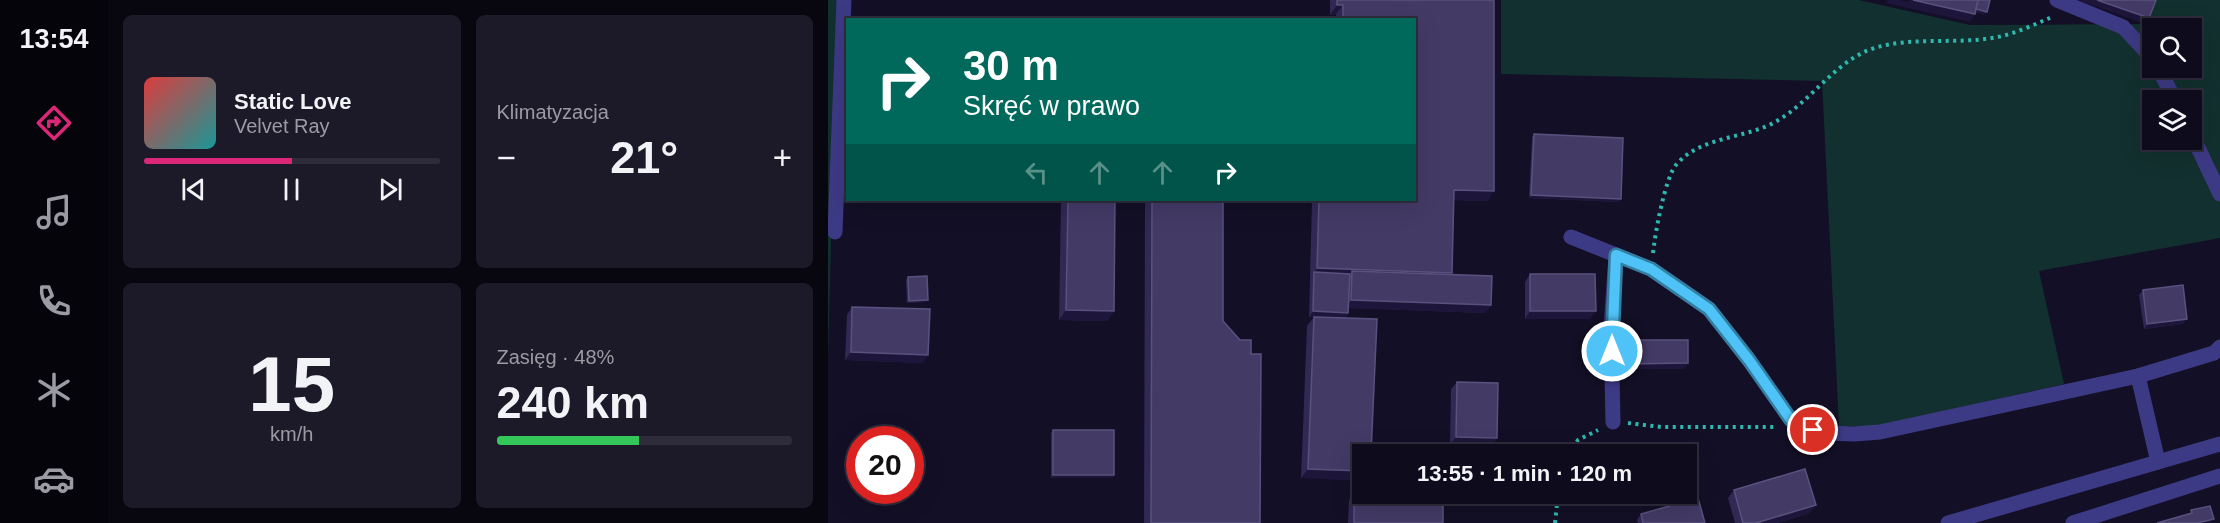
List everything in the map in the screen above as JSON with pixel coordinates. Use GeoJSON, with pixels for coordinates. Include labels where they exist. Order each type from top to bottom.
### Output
{"type":"FeatureCollection","features":[{"type":"Feature","properties":{"kind":"lane"},"geometry":{"type":"LineString","coordinates":[[835,232],[844,0]]}},
{"type":"Feature","properties":{"kind":"lane"},"geometry":{"type":"LineString","coordinates":[[2057,0],[2123,27],[2142,47]]}},
{"type":"Feature","properties":{"kind":"lane"},"geometry":{"type":"LineString","coordinates":[[2199,150],[2220,194]]}},
{"type":"Feature","properties":{"kind":"lane"},"geometry":{"type":"LineString","coordinates":[[1571,237],[1651,269],[1709,309],[1749,360],[1783,410],[1801,428],[1825,433],[1880,432],[2138,376],[2214,353],[2220,347]]}},
{"type":"Feature","properties":{"kind":"lane"},"geometry":{"type":"LineString","coordinates":[[1613,422],[1611,328],[1616,255]]}},
{"type":"Feature","properties":{"kind":"lane"},"geometry":{"type":"LineString","coordinates":[[2138,376],[2158,462]]}},
{"type":"Feature","properties":{"kind":"lane"},"geometry":{"type":"LineString","coordinates":[[1948,523],[2220,444]]}},
{"type":"Feature","properties":{"kind":"lane"},"geometry":{"type":"LineString","coordinates":[[2073,523],[2220,476]]}},
{"type":"Feature","properties":{"kind":"path"},"geometry":{"type":"LineString","coordinates":[[1651,269],[1655,236],[1669,180],[1674,166],[1690,152],[1705,145],[1752,133],[1774,123],[1792,112],[1858,55],[1877,47],[1900,43],[1992,38],[2022,30],[2075,7]]}},
{"type":"Feature","properties":{"kind":"path"},"geometry":{"type":"LineString","coordinates":[[1575,444],[1578,440],[1613,422],[1661,427],[1801,428]]}},
{"type":"Feature","properties":{"kind":"path"},"geometry":{"type":"LineString","coordinates":[[1555,523],[1557,504]]}},
{"type":"Feature","properties":{"kind":"green space"},"geometry":{"type":"Polygon","coordinates":[[[828,0],[837,0],[828,361],[828,0]]]}},
{"type":"Feature","properties":{"kind":"green space"},"geometry":{"type":"Polygon","coordinates":[[[1501,0],[1859,0],[1970,25],[2142,24],[2142,78],[2202,78],[2202,18],[2147,18],[2153,0],[2220,0],[2220,238],[2039,271],[2064,384],[1875,427],[1839,426],[1822,81],[1501,74],[1501,0]]]}},
{"type":"Feature","properties":{"kind":"building"},"geometry":{"type":"Polygon","coordinates":[[[1337,0],[1494,0],[1494,191],[1454,190],[1452,273],[1317,268],[1319,201],[1416,201],[1416,18],[1343,18],[1343,5],[1337,5],[1337,0]]]}},
{"type":"Feature","properties":{"kind":"building"},"geometry":{"type":"Polygon","coordinates":[[[1913,0],[1978,0],[1975,14],[1913,0]]]}},
{"type":"Feature","properties":{"kind":"building"},"geometry":{"type":"Polygon","coordinates":[[[1978,0],[1990,0],[1987,12],[1976,9],[1978,0]]]}},
{"type":"Feature","properties":{"kind":"building"},"geometry":{"type":"Polygon","coordinates":[[[2097,0],[2156,0],[2149,18],[2097,0]]]}},
{"type":"Feature","properties":{"kind":"building"},"geometry":{"type":"Polygon","coordinates":[[[1534,134],[1623,138],[1621,199],[1531,195],[1534,134]]]}},
{"type":"Feature","properties":{"kind":"building"},"geometry":{"type":"Polygon","coordinates":[[[1068,201],[1115,201],[1114,311],[1066,310],[1068,201]]]}},
{"type":"Feature","properties":{"kind":"building"},"geometry":{"type":"Polygon","coordinates":[[[1152,201],[1223,201],[1223,321],[1240,340],[1251,340],[1251,354],[1261,354],[1260,523],[1151,523],[1152,201]]]}},
{"type":"Feature","properties":{"kind":"building"},"geometry":{"type":"Polygon","coordinates":[[[1352,271],[1492,276],[1491,305],[1351,300],[1352,271]]]}},
{"type":"Feature","properties":{"kind":"building"},"geometry":{"type":"Polygon","coordinates":[[[1314,272],[1350,274],[1348,313],[1313,311],[1314,272]]]}},
{"type":"Feature","properties":{"kind":"building"},"geometry":{"type":"Polygon","coordinates":[[[1530,274],[1595,274],[1596,311],[1530,311],[1530,274]]]}},
{"type":"Feature","properties":{"kind":"building"},"geometry":{"type":"Polygon","coordinates":[[[927,276],[928,300],[909,301],[908,277],[927,276]]]}},
{"type":"Feature","properties":{"kind":"building"},"geometry":{"type":"Polygon","coordinates":[[[2183,285],[2187,319],[2147,324],[2143,290],[2183,285]]]}},
{"type":"Feature","properties":{"kind":"building"},"geometry":{"type":"Polygon","coordinates":[[[852,307],[930,309],[928,355],[851,352],[852,307]]]}},
{"type":"Feature","properties":{"kind":"building"},"geometry":{"type":"Polygon","coordinates":[[[1314,317],[1377,319],[1371,444],[1352,444],[1352,471],[1308,469],[1314,317]]]}},
{"type":"Feature","properties":{"kind":"building"},"geometry":{"type":"Polygon","coordinates":[[[1627,340],[1688,340],[1688,363],[1626,364],[1627,340]]]}},
{"type":"Feature","properties":{"kind":"building"},"geometry":{"type":"Polygon","coordinates":[[[1457,382],[1498,383],[1497,438],[1456,437],[1457,382]]]}},
{"type":"Feature","properties":{"kind":"building"},"geometry":{"type":"Polygon","coordinates":[[[1053,430],[1114,430],[1114,475],[1053,475],[1053,430]]]}},
{"type":"Feature","properties":{"kind":"building"},"geometry":{"type":"Polygon","coordinates":[[[1805,469],[1816,505],[1756,523],[1743,523],[1734,490],[1805,469]]]}},
{"type":"Feature","properties":{"kind":"building"},"geometry":{"type":"Polygon","coordinates":[[[1697,498],[1705,523],[1643,523],[1641,514],[1677,504],[1697,504],[1697,498]]]}},
{"type":"Feature","properties":{"kind":"building"},"geometry":{"type":"Polygon","coordinates":[[[1354,504],[1443,504],[1443,523],[1354,523],[1354,504]]]}},
{"type":"Feature","properties":{"kind":"building"},"geometry":{"type":"Polygon","coordinates":[[[2210,506],[2214,519],[2197,523],[2157,523],[2192,513],[2191,510],[2210,506]]]}},
{"type":"Feature","properties":{"kind":"route"},"geometry":{"type":"LineString","coordinates":[[1612,351],[1611,328],[1616,255],[1651,269],[1709,309],[1749,360],[1791,420],[1801,428],[1813,430]]}}]}
